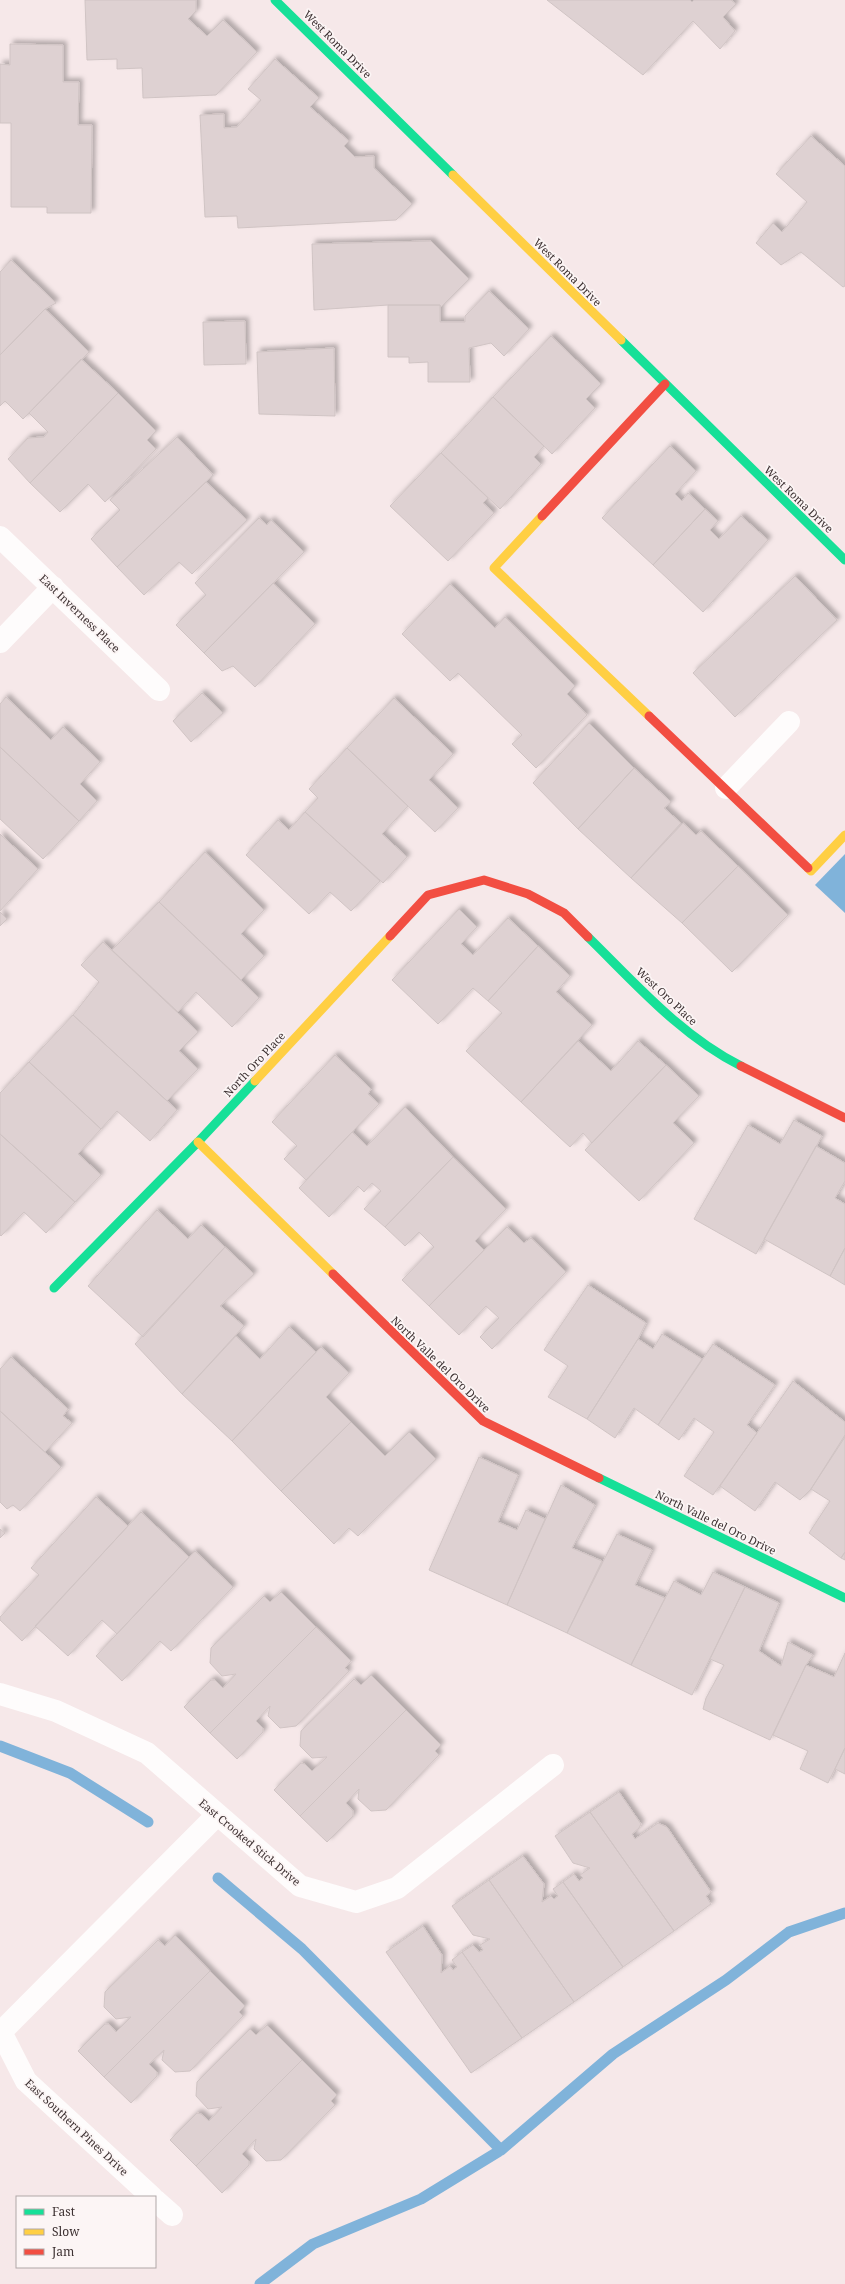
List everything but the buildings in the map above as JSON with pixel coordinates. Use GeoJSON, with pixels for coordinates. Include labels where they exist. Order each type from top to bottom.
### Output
{"type":"FeatureCollection","features":[{"type":"Feature","properties":{"kind":"street","name":"West Roma Drive"},"geometry":{"type":"LineString","coordinates":[[275,0],[845,560]]}},
{"type":"Feature","properties":{"kind":"street"},"geometry":{"type":"LineString","coordinates":[[665,384],[494,568],[726,788],[811,871],[845,835]]}},
{"type":"Feature","properties":{"kind":"street","name":"East Inverness Place"},"geometry":{"type":"LineString","coordinates":[[0,537],[159,690]]}},
{"type":"Feature","properties":{"kind":"street"},"geometry":{"type":"LineString","coordinates":[[0,642],[53,587]]}},
{"type":"Feature","properties":{"kind":"street"},"geometry":{"type":"LineString","coordinates":[[726,788],[790,722]]}},
{"type":"Feature","properties":{"kind":"street","name":"West Oro Place"},"geometry":{"type":"LineString","coordinates":[[484,880],[528,894],[564,913],[677,1024],[720,1056],[845,1118]]}},
{"type":"Feature","properties":{"kind":"street","name":"North Oro Place"},"geometry":{"type":"LineString","coordinates":[[54,1288],[198,1142],[428,895],[484,880]]}},
{"type":"Feature","properties":{"kind":"street","name":"North Valle del Oro Drive"},"geometry":{"type":"LineString","coordinates":[[198,1142],[483,1421],[845,1598]]}},
{"type":"Feature","properties":{"kind":"street","name":"East Crooked Stick Drive"},"geometry":{"type":"LineString","coordinates":[[0,1694],[56,1711],[147,1753],[300,1886],[356,1902],[397,1888],[553,1765]]}},
{"type":"Feature","properties":{"kind":"street"},"geometry":{"type":"LineString","coordinates":[[1,2030],[217,1815]]}},
{"type":"Feature","properties":{"kind":"street","name":"East Southern Pines Drive"},"geometry":{"type":"LineString","coordinates":[[1,2030],[26,2081],[151,2196]]}},
{"type":"Feature","properties":{"kind":"street"},"geometry":{"type":"LineString","coordinates":[[156,2201],[172,2215]]}},
{"type":"Feature","properties":{"kind":"water"},"geometry":{"type":"Polygon","coordinates":[[[845,854],[845,913],[815,885],[845,854]]]}},
{"type":"Feature","properties":{"kind":"waterway"},"geometry":{"type":"LineString","coordinates":[[0,1746],[70,1773],[148,1822]]}},
{"type":"Feature","properties":{"kind":"waterway"},"geometry":{"type":"LineString","coordinates":[[218,1878],[302,1949],[501,2150]]}},
{"type":"Feature","properties":{"kind":"waterway"},"geometry":{"type":"LineString","coordinates":[[260,2284],[313,2244],[421,2199],[501,2150],[613,2054],[726,1980],[789,1932],[845,1913]]}},
{"type":"Feature","properties":{"kind":"traffic: fast"},"geometry":{"type":"LineString","coordinates":[[275,0],[453,175]]}},
{"type":"Feature","properties":{"kind":"traffic: fast"},"geometry":{"type":"LineString","coordinates":[[621,340],[845,560]]}},
{"type":"Feature","properties":{"kind":"traffic: fast"},"geometry":{"type":"LineString","coordinates":[[588,937],[660,1008],[698,1040],[741,1066]]}},
{"type":"Feature","properties":{"kind":"traffic: fast"},"geometry":{"type":"LineString","coordinates":[[54,1288],[198,1142],[255,1081]]}},
{"type":"Feature","properties":{"kind":"traffic: fast"},"geometry":{"type":"LineString","coordinates":[[599,1478],[845,1598]]}},
{"type":"Feature","properties":{"kind":"traffic: slow"},"geometry":{"type":"LineString","coordinates":[[453,175],[621,340]]}},
{"type":"Feature","properties":{"kind":"traffic: slow"},"geometry":{"type":"LineString","coordinates":[[542,516],[494,568],[649,716]]}},
{"type":"Feature","properties":{"kind":"traffic: slow"},"geometry":{"type":"LineString","coordinates":[[808,868],[811,871],[845,835]]}},
{"type":"Feature","properties":{"kind":"traffic: slow"},"geometry":{"type":"LineString","coordinates":[[255,1081],[390,936]]}},
{"type":"Feature","properties":{"kind":"traffic: slow"},"geometry":{"type":"LineString","coordinates":[[198,1142],[333,1274]]}},
{"type":"Feature","properties":{"kind":"traffic: jam"},"geometry":{"type":"LineString","coordinates":[[542,516],[665,384]]}},
{"type":"Feature","properties":{"kind":"traffic: jam"},"geometry":{"type":"LineString","coordinates":[[649,716],[808,868]]}},
{"type":"Feature","properties":{"kind":"traffic: jam"},"geometry":{"type":"LineString","coordinates":[[390,936],[428,895],[484,880],[528,894],[564,913],[588,937]]}},
{"type":"Feature","properties":{"kind":"traffic: jam"},"geometry":{"type":"LineString","coordinates":[[741,1066],[845,1118]]}},
{"type":"Feature","properties":{"kind":"traffic: jam"},"geometry":{"type":"LineString","coordinates":[[333,1274],[483,1421],[599,1478]]}}]}
